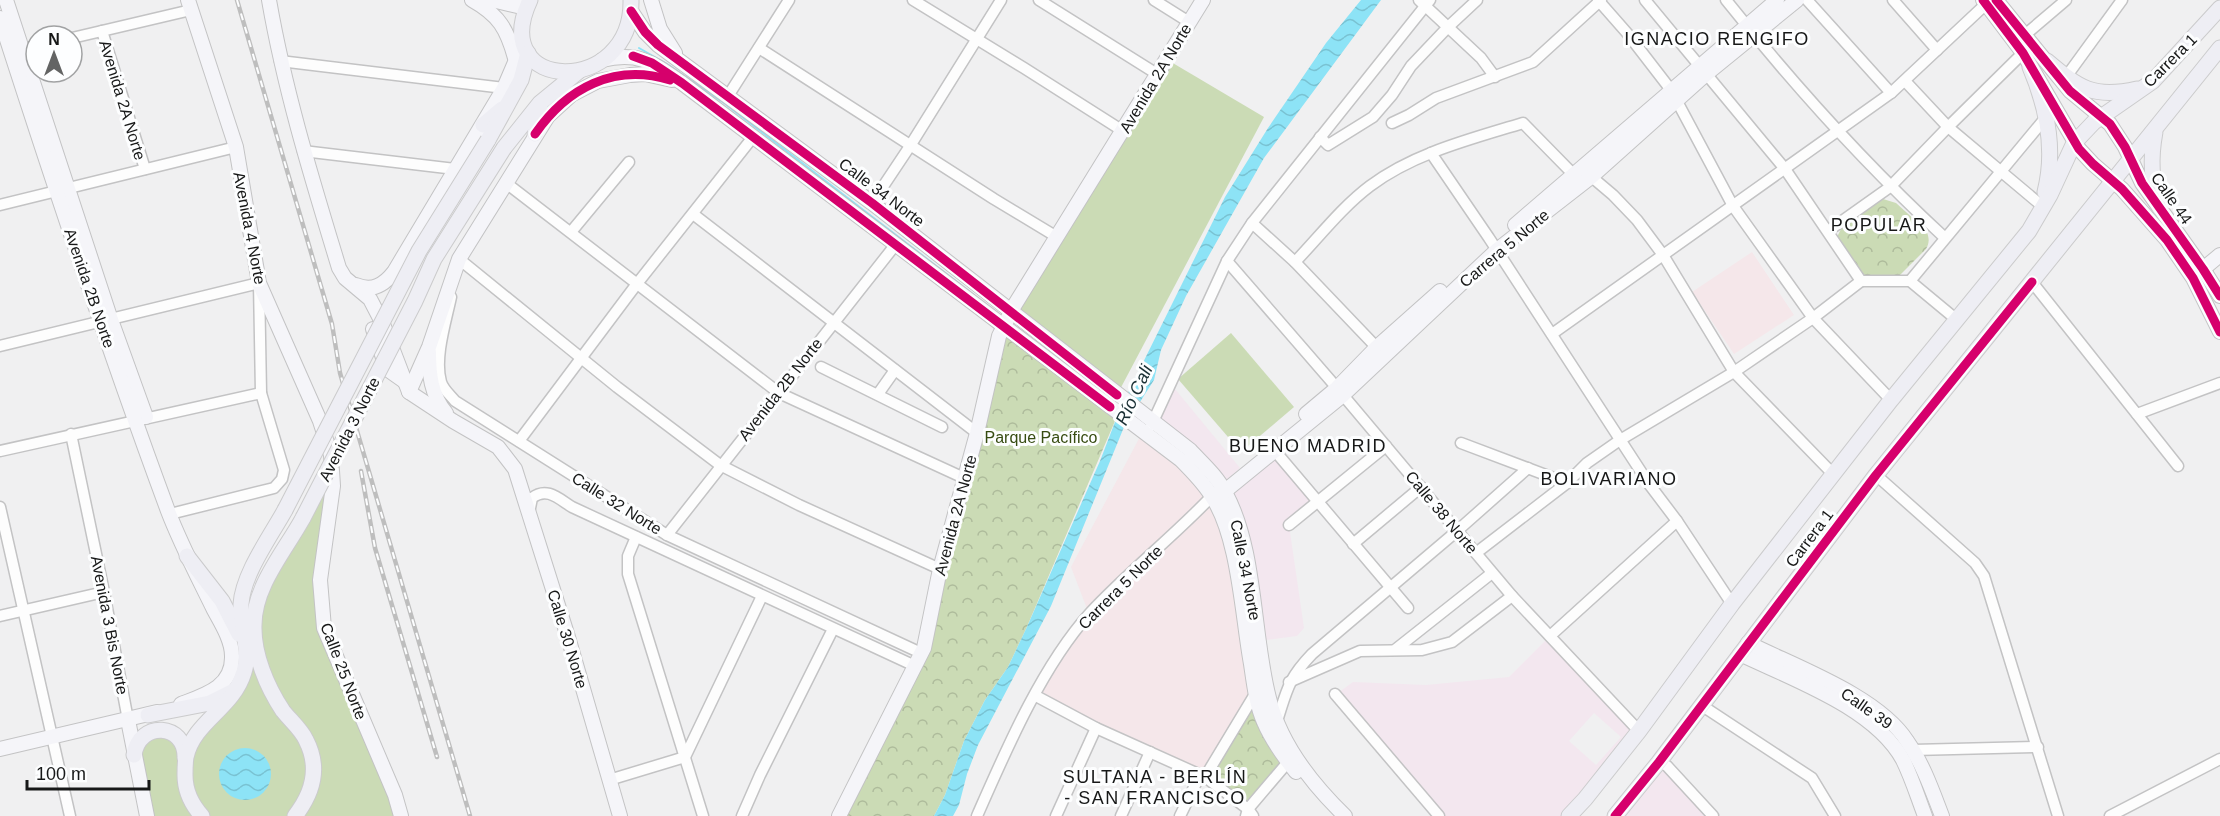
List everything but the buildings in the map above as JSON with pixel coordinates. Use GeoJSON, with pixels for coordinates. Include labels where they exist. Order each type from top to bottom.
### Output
{"type":"FeatureCollection","features":[{"type":"Feature","properties":{"kind":"main road","name":"Avenida 2B Norte"},"geometry":{"type":"LineString","coordinates":[[0,749],[148,715],[211,693],[224,681],[232,666],[233,653],[227,636],[187,556],[170,514],[141,418],[62,190],[18,51],[6,0]]}},
{"type":"Feature","properties":{"kind":"main road"},"geometry":{"type":"LineString","coordinates":[[269,0],[280,61],[303,151],[339,268],[345,278],[370,299],[407,387],[453,421]]}},
{"type":"Feature","properties":{"kind":"main road"},"geometry":{"type":"LineString","coordinates":[[472,0],[486,8],[499,20],[522,57],[550,71],[561,73],[579,70],[602,60],[620,43],[626,32],[631,6]]}},
{"type":"Feature","properties":{"kind":"main road"},"geometry":{"type":"LineString","coordinates":[[492,0],[528,4],[522,32],[524,44],[522,57]]}},
{"type":"Feature","properties":{"kind":"main road"},"geometry":{"type":"LineString","coordinates":[[651,0],[660,29],[684,64]]}},
{"type":"Feature","properties":{"kind":"main road","name":"Avenida 2A Norte"},"geometry":{"type":"LineString","coordinates":[[839,816],[915,658],[973,430],[993,331],[1000,325],[1154,71],[1185,19],[1192,0]]}},
{"type":"Feature","properties":{"kind":"main road","name":"Avenida 2A Norte"},"geometry":{"type":"LineString","coordinates":[[1185,19],[1203,0]]}},
{"type":"Feature","properties":{"kind":"main road","name":"Carrera 5 Norte"},"geometry":{"type":"LineString","coordinates":[[1219,491],[1275,451],[1495,247],[1750,30],[1777,0]]}},
{"type":"Feature","properties":{"kind":"main road","name":"Carrera 5 Norte"},"geometry":{"type":"LineString","coordinates":[[1750,30],[1797,0]]}},
{"type":"Feature","properties":{"kind":"main road","name":"Calle 44"},"geometry":{"type":"LineString","coordinates":[[1988,1],[2026,34],[2070,91],[2110,124],[2125,147],[2130,162],[2142,183],[2203,269],[2215,277],[2220,296]]}},
{"type":"Feature","properties":{"kind":"main road","name":"Calle 44"},"geometry":{"type":"LineString","coordinates":[[1988,1],[2023,53],[2085,158],[2122,189],[2167,240],[2193,278],[2220,332]]}},
{"type":"Feature","properties":{"kind":"main road","name":"Avenida 4 Norte"},"geometry":{"type":"LineString","coordinates":[[190,5],[236,147],[259,283],[320,421],[329,450]]}},
{"type":"Feature","properties":{"kind":"main road","name":"Calle 34 Norte"},"geometry":{"type":"LineString","coordinates":[[631,6],[645,32],[684,64],[1009,308],[1114,402]]}},
{"type":"Feature","properties":{"kind":"main road","name":"Carrera 1"},"geometry":{"type":"LineString","coordinates":[[1569,816],[1586,799],[1639,731],[1731,604],[1891,400],[2036,221],[2074,142],[2089,126],[2153,81],[2220,8]]}},
{"type":"Feature","properties":{"kind":"main road","name":"Avenida 2B Norte"},"geometry":{"type":"LineString","coordinates":[[0,18],[18,51]]}},
{"type":"Feature","properties":{"kind":"main road","name":"Carrera 1"},"geometry":{"type":"LineString","coordinates":[[1615,816],[1659,762],[1876,475],[2220,48]]}},
{"type":"Feature","properties":{"kind":"main road","name":"Calle 34 Norte"},"geometry":{"type":"LineString","coordinates":[[602,60],[633,56],[652,63],[682,83],[896,244],[1000,325],[1146,426],[1190,450],[1236,517],[1247,564],[1256,664],[1255,694],[1263,722],[1288,762],[1332,816]]}},
{"type":"Feature","properties":{"kind":"main road","name":"Avenida 3 Norte"},"geometry":{"type":"LineString","coordinates":[[202,816],[187,791],[185,758],[194,737],[201,728],[226,705],[238,690],[246,667],[241,603],[246,582],[419,251],[488,140],[506,96],[521,80],[522,57]]}},
{"type":"Feature","properties":{"kind":"main road"},"geometry":{"type":"LineString","coordinates":[[2047,61],[2084,88],[2105,93],[2121,92],[2153,81]]}},
{"type":"Feature","properties":{"kind":"main road"},"geometry":{"type":"LineString","coordinates":[[2030,67],[2047,117],[2050,146],[2049,165],[2036,221]]}},
{"type":"Feature","properties":{"kind":"main road","name":"Avenida 3 Norte"},"geometry":{"type":"LineString","coordinates":[[295,816],[306,802],[312,788],[313,757],[305,738],[283,710],[272,691],[254,646],[256,604],[262,588],[303,518],[415,301],[434,259],[504,148],[540,103],[579,70]]}},
{"type":"Feature","properties":{"kind":"main road"},"geometry":{"type":"LineString","coordinates":[[407,387],[429,347],[459,259],[548,116],[571,95],[598,81],[614,77],[645,74],[682,83]]}},
{"type":"Feature","properties":{"kind":"main road"},"geometry":{"type":"LineString","coordinates":[[352,284],[367,288],[387,282],[483,125],[506,96]]}},
{"type":"Feature","properties":{"kind":"main road"},"geometry":{"type":"LineString","coordinates":[[535,134],[540,103]]}},
{"type":"Feature","properties":{"kind":"main road"},"geometry":{"type":"LineString","coordinates":[[2156,129],[2151,164],[2155,194],[2160,208]]}},
{"type":"Feature","properties":{"kind":"main road"},"geometry":{"type":"LineString","coordinates":[[2203,269],[2220,255]]}},
{"type":"Feature","properties":{"kind":"main road"},"geometry":{"type":"LineString","coordinates":[[429,347],[429,373],[433,391],[441,407],[453,421]]}},
{"type":"Feature","properties":{"kind":"main road","name":"Carrera 5 Norte"},"geometry":{"type":"LineString","coordinates":[[1219,491],[1340,391]]}},
{"type":"Feature","properties":{"kind":"main road","name":"Calle 30 Norte"},"geometry":{"type":"LineString","coordinates":[[453,421],[498,447],[512,463],[568,637],[620,816]]}},
{"type":"Feature","properties":{"kind":"main road","name":"Calle 25 Norte"},"geometry":{"type":"LineString","coordinates":[[329,450],[333,486],[320,580],[324,628],[395,795],[401,816]]}},
{"type":"Feature","properties":{"kind":"main road"},"geometry":{"type":"LineString","coordinates":[[187,556],[222,601],[235,623],[244,648]]}},
{"type":"Feature","properties":{"kind":"main road","name":"Calle 39"},"geometry":{"type":"LineString","coordinates":[[1744,648],[1890,720],[1907,740],[1923,768],[1942,816]]}},
{"type":"Feature","properties":{"kind":"main road","name":"Avenida 2A Norte"},"geometry":{"type":"LineString","coordinates":[[830,816],[915,658]]}},
{"type":"Feature","properties":{"kind":"main road","name":"Calle 34 Norte"},"geometry":{"type":"LineString","coordinates":[[1256,664],[1277,722],[1295,756],[1345,816]]}},
{"type":"Feature","properties":{"kind":"main road"},"geometry":{"type":"LineString","coordinates":[[148,715],[210,703],[238,690]]}},
{"type":"Feature","properties":{"kind":"main road","name":"Calle 39"},"geometry":{"type":"LineString","coordinates":[[1845,698],[1883,733],[1903,760],[1925,816]]}},
{"type":"Feature","properties":{"kind":"main road","name":"Avenida 3 Bis Norte"},"geometry":{"type":"LineString","coordinates":[[128,720],[147,816]]}},
{"type":"Feature","properties":{"kind":"main road"},"geometry":{"type":"LineString","coordinates":[[134,755],[138,742],[143,736],[155,730],[164,730],[172,733],[182,742],[185,758]]}},
{"type":"Feature","properties":{"kind":"street"},"geometry":{"type":"LineString","coordinates":[[728,96],[789,0]]}},
{"type":"Feature","properties":{"kind":"street"},"geometry":{"type":"LineString","coordinates":[[913,0],[1119,129]]}},
{"type":"Feature","properties":{"kind":"street"},"geometry":{"type":"LineString","coordinates":[[872,203],[1000,0]]}},
{"type":"Feature","properties":{"kind":"street"},"geometry":{"type":"LineString","coordinates":[[1038,0],[1154,71]]}},
{"type":"Feature","properties":{"kind":"street"},"geometry":{"type":"LineString","coordinates":[[1154,0],[1185,19]]}},
{"type":"Feature","properties":{"kind":"street"},"geometry":{"type":"LineString","coordinates":[[1320,137],[1328,145],[1372,117],[1392,95],[1411,66],[1477,0]]}},
{"type":"Feature","properties":{"kind":"street"},"geometry":{"type":"LineString","coordinates":[[1392,123],[1436,98],[1533,63],[1600,0],[1674,96],[1733,206],[1813,318],[1891,400]]}},
{"type":"Feature","properties":{"kind":"street"},"geometry":{"type":"LineString","coordinates":[[1645,0],[1785,169],[1861,281]]}},
{"type":"Feature","properties":{"kind":"street"},"geometry":{"type":"LineString","coordinates":[[1726,0],[1838,131],[1890,187],[1944,237]]}},
{"type":"Feature","properties":{"kind":"street"},"geometry":{"type":"LineString","coordinates":[[1807,0],[1891,93]]}},
{"type":"Feature","properties":{"kind":"street"},"geometry":{"type":"LineString","coordinates":[[1893,0],[1937,50]]}},
{"type":"Feature","properties":{"kind":"street"},"geometry":{"type":"LineString","coordinates":[[2026,34],[2066,0]]}},
{"type":"Feature","properties":{"kind":"street"},"geometry":{"type":"LineString","coordinates":[[2066,77],[2122,0]]}},
{"type":"Feature","properties":{"kind":"street"},"geometry":{"type":"LineString","coordinates":[[1552,334],[1891,93],[1988,1]]}},
{"type":"Feature","properties":{"kind":"street"},"geometry":{"type":"LineString","coordinates":[[1146,426],[1227,261],[1252,223],[1425,2],[1481,58],[1495,77]]}},
{"type":"Feature","properties":{"kind":"street"},"geometry":{"type":"LineString","coordinates":[[84,35],[190,5]]}},
{"type":"Feature","properties":{"kind":"street","name":"Avenida 2A Norte"},"geometry":{"type":"LineString","coordinates":[[102,31],[145,169]]}},
{"type":"Feature","properties":{"kind":"street"},"geometry":{"type":"LineString","coordinates":[[759,48],[994,199],[1054,234]]}},
{"type":"Feature","properties":{"kind":"street"},"geometry":{"type":"LineString","coordinates":[[1828,231],[1890,187],[2023,53]]}},
{"type":"Feature","properties":{"kind":"street"},"geometry":{"type":"LineString","coordinates":[[280,61],[506,96]]}},
{"type":"Feature","properties":{"kind":"street"},"geometry":{"type":"LineString","coordinates":[[1905,81],[1948,127],[2041,205]]}},
{"type":"Feature","properties":{"kind":"street"},"geometry":{"type":"LineString","coordinates":[[1910,281],[1944,237],[2047,117]]}},
{"type":"Feature","properties":{"kind":"street"},"geometry":{"type":"LineString","coordinates":[[1295,262],[1368,187],[1396,168],[1431,153],[1524,123],[1582,173],[1613,195],[1637,220],[1664,255],[1734,372],[1834,475]]}},
{"type":"Feature","properties":{"kind":"street"},"geometry":{"type":"LineString","coordinates":[[519,441],[636,285],[753,137]]}},
{"type":"Feature","properties":{"kind":"street"},"geometry":{"type":"LineString","coordinates":[[0,205],[236,147]]}},
{"type":"Feature","properties":{"kind":"street"},"geometry":{"type":"LineString","coordinates":[[303,151],[455,169]]}},
{"type":"Feature","properties":{"kind":"street"},"geometry":{"type":"LineString","coordinates":[[1431,153],[1649,484],[1677,521],[1731,604]]}},
{"type":"Feature","properties":{"kind":"street"},"geometry":{"type":"LineString","coordinates":[[571,232],[629,162]]}},
{"type":"Feature","properties":{"kind":"street"},"geometry":{"type":"LineString","coordinates":[[506,183],[779,393],[960,477]]}},
{"type":"Feature","properties":{"kind":"street"},"geometry":{"type":"LineString","coordinates":[[693,214],[973,430]]}},
{"type":"Feature","properties":{"kind":"street"},"geometry":{"type":"LineString","coordinates":[[1252,223],[1295,262],[1381,351]]}},
{"type":"Feature","properties":{"kind":"street","name":"Avenida 2B Norte"},"geometry":{"type":"LineString","coordinates":[[667,535],[896,244]]}},
{"type":"Feature","properties":{"kind":"street"},"geometry":{"type":"LineString","coordinates":[[459,259],[617,387],[720,465],[781,496],[937,568]]}},
{"type":"Feature","properties":{"kind":"street","name":"Calle 32 Norte"},"geometry":{"type":"LineString","coordinates":[[459,259],[440,360],[442,385],[455,401],[667,535],[915,658]]}},
{"type":"Feature","properties":{"kind":"street","name":"Calle 38 Norte"},"geometry":{"type":"LineString","coordinates":[[1227,261],[1340,391],[1512,596],[1639,731]]}},
{"type":"Feature","properties":{"kind":"street"},"geometry":{"type":"LineString","coordinates":[[1476,554],[1567,483],[1587,463],[1620,440],[1734,372],[1813,318],[1861,281],[1910,281],[1957,320]]}},
{"type":"Feature","properties":{"kind":"street"},"geometry":{"type":"LineString","coordinates":[[2031,282],[2178,466]]}},
{"type":"Feature","properties":{"kind":"street"},"geometry":{"type":"LineString","coordinates":[[0,346],[259,283],[261,393],[284,470],[282,479],[274,488],[170,514]]}},
{"type":"Feature","properties":{"kind":"street"},"geometry":{"type":"LineString","coordinates":[[821,367],[942,427]]}},
{"type":"Feature","properties":{"kind":"street"},"geometry":{"type":"LineString","coordinates":[[878,394],[895,370]]}},
{"type":"Feature","properties":{"kind":"street"},"geometry":{"type":"LineString","coordinates":[[2137,414],[2220,383]]}},
{"type":"Feature","properties":{"kind":"street"},"geometry":{"type":"LineString","coordinates":[[0,451],[261,393]]}},
{"type":"Feature","properties":{"kind":"street","name":"Avenida 3 Bis Norte"},"geometry":{"type":"LineString","coordinates":[[71,434],[128,720]]}},
{"type":"Feature","properties":{"kind":"street"},"geometry":{"type":"LineString","coordinates":[[1461,443],[1567,483]]}},
{"type":"Feature","properties":{"kind":"street"},"geometry":{"type":"LineString","coordinates":[[1289,525],[1386,446]]}},
{"type":"Feature","properties":{"kind":"street"},"geometry":{"type":"LineString","coordinates":[[1275,451],[1408,608]]}},
{"type":"Feature","properties":{"kind":"street"},"geometry":{"type":"LineString","coordinates":[[1277,722],[1289,682],[1312,654],[1528,468]]}},
{"type":"Feature","properties":{"kind":"street"},"geometry":{"type":"LineString","coordinates":[[1876,475],[1975,562],[1984,576],[2058,816]]}},
{"type":"Feature","properties":{"kind":"street"},"geometry":{"type":"LineString","coordinates":[[1353,544],[1421,488]]}},
{"type":"Feature","properties":{"kind":"street","name":"Carrera 5 Norte"},"geometry":{"type":"LineString","coordinates":[[977,816],[1006,750],[1060,653],[1090,614],[1219,491]]}},
{"type":"Feature","properties":{"kind":"street","name":"Calle 32 Norte"},"geometry":{"type":"LineString","coordinates":[[529,513],[532,498],[546,492],[552,494],[572,507],[832,629],[915,658]]}},
{"type":"Feature","properties":{"kind":"street"},"geometry":{"type":"LineString","coordinates":[[0,507],[70,816]]}},
{"type":"Feature","properties":{"kind":"street"},"geometry":{"type":"LineString","coordinates":[[1550,636],[1677,521]]}},
{"type":"Feature","properties":{"kind":"street"},"geometry":{"type":"LineString","coordinates":[[636,537],[628,556],[628,574],[703,816]]}},
{"type":"Feature","properties":{"kind":"street"},"geometry":{"type":"LineString","coordinates":[[1396,649],[1492,573]]}},
{"type":"Feature","properties":{"kind":"street"},"geometry":{"type":"LineString","coordinates":[[0,616],[104,592]]}},
{"type":"Feature","properties":{"kind":"street"},"geometry":{"type":"LineString","coordinates":[[609,780],[685,757],[762,596]]}},
{"type":"Feature","properties":{"kind":"street"},"geometry":{"type":"LineString","coordinates":[[1289,682],[1360,651],[1422,650],[1452,642],[1512,596]]}},
{"type":"Feature","properties":{"kind":"street"},"geometry":{"type":"LineString","coordinates":[[742,816],[832,629]]}},
{"type":"Feature","properties":{"kind":"street"},"geometry":{"type":"LineString","coordinates":[[1180,816],[1202,776],[1255,694]]}},
{"type":"Feature","properties":{"kind":"street"},"geometry":{"type":"LineString","coordinates":[[1335,694],[1439,816]]}},
{"type":"Feature","properties":{"kind":"street"},"geometry":{"type":"LineString","coordinates":[[1036,696],[1096,728],[1202,776],[1249,814],[1288,762]]}},
{"type":"Feature","properties":{"kind":"street"},"geometry":{"type":"LineString","coordinates":[[1701,705],[1812,778],[1835,816]]}},
{"type":"Feature","properties":{"kind":"street"},"geometry":{"type":"LineString","coordinates":[[1056,816],[1096,728]]}},
{"type":"Feature","properties":{"kind":"street"},"geometry":{"type":"LineString","coordinates":[[1912,750],[2038,747]]}},
{"type":"Feature","properties":{"kind":"street"},"geometry":{"type":"LineString","coordinates":[[1121,816],[1150,752]]}},
{"type":"Feature","properties":{"kind":"street"},"geometry":{"type":"LineString","coordinates":[[2110,816],[2220,759]]}},
{"type":"Feature","properties":{"kind":"street"},"geometry":{"type":"LineString","coordinates":[[1659,762],[1667,766],[1713,816]]}},
{"type":"Feature","properties":{"kind":"shaded area"},"geometry":{"type":"Polygon","coordinates":[[[1752,252],[1794,315],[1734,354],[1692,292],[1752,252]]]}},
{"type":"Feature","properties":{"kind":"shaded area"},"geometry":{"type":"Polygon","coordinates":[[[1170,383],[1240,468],[1221,485],[1153,423],[1170,383]]]}},
{"type":"Feature","properties":{"kind":"shaded area"},"geometry":{"type":"Polygon","coordinates":[[[1143,431],[1181,460],[1219,509],[1255,694],[1205,777],[1036,696],[1089,614],[1071,567],[1143,431]]]}},
{"type":"Feature","properties":{"kind":"shaded area"},"geometry":{"type":"Polygon","coordinates":[[[1275,451],[1317,501],[1289,525],[1304,628],[1297,636],[1258,641],[1225,491],[1275,451]]]}},
{"type":"Feature","properties":{"kind":"shaded area"},"geometry":{"type":"Polygon","coordinates":[[[1550,636],[1639,731],[1569,816],[1439,816],[1335,695],[1353,682],[1426,685],[1509,677],[1550,636]],[[1594,713],[1569,741],[1596,765],[1621,737],[1594,713]]]}},
{"type":"Feature","properties":{"kind":"shaded area"},"geometry":{"type":"Polygon","coordinates":[[[1667,766],[1713,816],[1623,816],[1667,766]]]}},
{"type":"Feature","properties":{"kind":"green space"},"geometry":{"type":"Polygon","coordinates":[[[1166,59],[1264,117],[1117,395],[1014,306],[1166,59]]]}},
{"type":"Feature","properties":{"kind":"green space"},"geometry":{"type":"Polygon","coordinates":[[[1883,199],[1896,203],[1926,230],[1928,244],[1926,249],[1899,276],[1861,277],[1837,237],[1841,229],[1883,199]]]}},
{"type":"Feature","properties":{"kind":"green space","name":"Parque Pacífico"},"geometry":{"type":"Polygon","coordinates":[[[1003,328],[1118,414],[1026,629],[1008,667],[985,700],[964,741],[945,795],[934,816],[839,816],[924,648],[1003,328]]]}},
{"type":"Feature","properties":{"kind":"green space"},"geometry":{"type":"Polygon","coordinates":[[[1231,333],[1294,407],[1241,452],[1178,379],[1231,333]]]}},
{"type":"Feature","properties":{"kind":"green space"},"geometry":{"type":"Polygon","coordinates":[[[332,463],[320,602],[401,816],[147,816],[135,750],[147,733],[182,742],[238,690],[256,604],[332,463]]]}},
{"type":"Feature","properties":{"kind":"green space"},"geometry":{"type":"Polygon","coordinates":[[[1255,694],[1288,762],[1248,809],[1205,778],[1255,694]]]}},
{"type":"Feature","properties":{"kind":"water","name":"Río Cali"},"geometry":{"type":"Polygon","coordinates":[[[1361,0],[1381,0],[1264,158],[1186,296],[1161,350],[1154,380],[1124,427],[1051,606],[978,745],[959,805],[953,816],[934,816],[945,795],[964,741],[985,700],[1008,667],[1026,629],[1100,461],[1120,409],[1225,197],[1268,128],[1326,43],[1361,0]]]}},
{"type":"Feature","properties":{"kind":"water"},"geometry":{"type":"Polygon","coordinates":[[[245,748],[255,750],[263,756],[269,764],[271,774],[269,784],[263,792],[255,798],[245,800],[235,798],[227,792],[221,784],[219,774],[221,764],[227,756],[235,750],[245,748]]]}},
{"type":"Feature","properties":{"kind":"waterway"},"geometry":{"type":"LineString","coordinates":[[639,48],[724,103],[974,295]]}},
{"type":"Feature","properties":{"kind":"railway"},"geometry":{"type":"LineString","coordinates":[[237,0],[332,324],[340,373],[470,816]]}},
{"type":"Feature","properties":{"kind":"railway"},"geometry":{"type":"LineString","coordinates":[[361,471],[375,548],[437,757]]}},
{"type":"Feature","properties":{"kind":"cycle path"},"geometry":{"type":"LineString","coordinates":[[1983,0],[2023,53],[2079,149],[2122,189],[2167,240],[2193,278],[2220,332]]}},
{"type":"Feature","properties":{"kind":"cycle path"},"geometry":{"type":"LineString","coordinates":[[1996,0],[2070,91],[2110,124],[2125,147],[2142,183],[2220,296]]}},
{"type":"Feature","properties":{"kind":"cycle path"},"geometry":{"type":"LineString","coordinates":[[631,11],[645,32],[658,45],[872,203],[1117,395]]}},
{"type":"Feature","properties":{"kind":"cycle path"},"geometry":{"type":"LineString","coordinates":[[633,56],[652,63],[682,83],[1110,407]]}},
{"type":"Feature","properties":{"kind":"cycle path"},"geometry":{"type":"LineString","coordinates":[[535,134],[562,104],[577,92],[594,83],[611,77],[630,75],[670,80]]}},
{"type":"Feature","properties":{"kind":"cycle path"},"geometry":{"type":"LineString","coordinates":[[1615,816],[1659,762],[1876,475],[2032,282]]}},
{"type":"Feature","properties":{"kind":"district","name":"IGNACIO RENGIFO"},"geometry":{"type":"Point","coordinates":[1717,39]}},
{"type":"Feature","properties":{"kind":"district","name":"POPULAR"},"geometry":{"type":"Point","coordinates":[1879,225]}},
{"type":"Feature","properties":{"kind":"district","name":"BUENO MADRID"},"geometry":{"type":"Point","coordinates":[1308,446]}},
{"type":"Feature","properties":{"kind":"district","name":"BOLIVARIANO"},"geometry":{"type":"Point","coordinates":[1609,479]}},
{"type":"Feature","properties":{"kind":"district","name":"SULTANA - BERLÍN - SAN FRANCISCO"},"geometry":{"type":"Point","coordinates":[1155,787]}}]}
